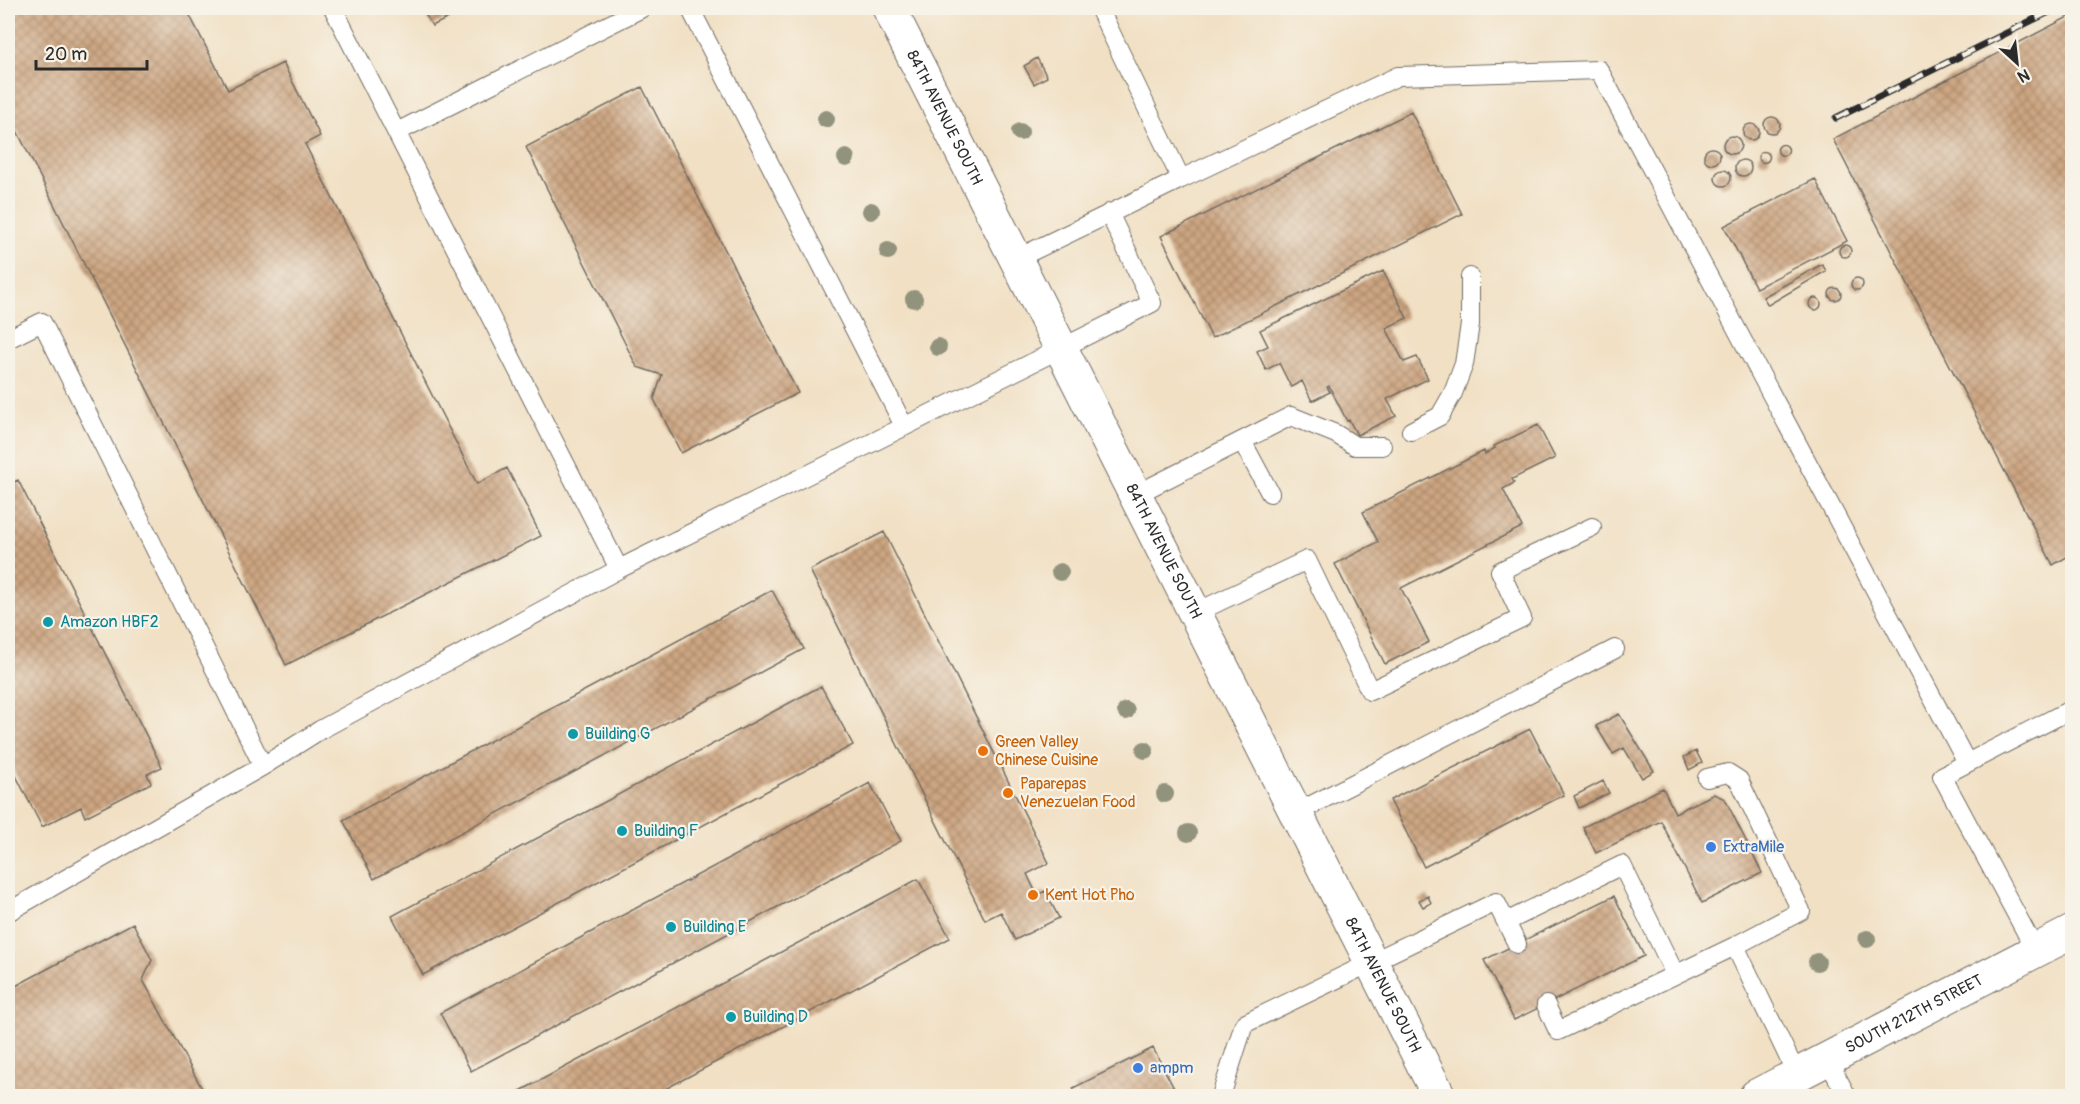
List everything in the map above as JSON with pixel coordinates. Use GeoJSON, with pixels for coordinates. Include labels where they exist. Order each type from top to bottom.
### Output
{"type":"FeatureCollection","features":[{"type":"Feature","properties":{"kind":"main road","name":"84TH AVENUE SOUTH"},"geometry":{"type":"LineString","coordinates":[[888,8],[1439,1096]]}},
{"type":"Feature","properties":{"kind":"main road","name":"SOUTH 212TH STREET"},"geometry":{"type":"LineString","coordinates":[[1756,1096],[2073,932]]}},
{"type":"Feature","properties":{"kind":"lane"},"geometry":{"type":"LineString","coordinates":[[333,8],[619,569]]}},
{"type":"Feature","properties":{"kind":"lane"},"geometry":{"type":"LineString","coordinates":[[397,132],[642,8]]}},
{"type":"Feature","properties":{"kind":"lane"},"geometry":{"type":"LineString","coordinates":[[690,8],[904,426]]}},
{"type":"Feature","properties":{"kind":"lane"},"geometry":{"type":"LineString","coordinates":[[1099,8],[1181,178]]}},
{"type":"Feature","properties":{"kind":"lane"},"geometry":{"type":"LineString","coordinates":[[1016,259],[1398,76],[1599,70],[1967,763]]}},
{"type":"Feature","properties":{"kind":"lane"},"geometry":{"type":"LineString","coordinates":[[8,912],[263,766],[320,730],[619,569],[1152,303],[1109,213]]}},
{"type":"Feature","properties":{"kind":"lane"},"geometry":{"type":"LineString","coordinates":[[1411,431],[1440,416],[1453,393],[1464,364],[1470,324],[1470,278]]}},
{"type":"Feature","properties":{"kind":"lane"},"geometry":{"type":"LineString","coordinates":[[8,339],[42,322],[263,766]]}},
{"type":"Feature","properties":{"kind":"lane"},"geometry":{"type":"LineString","coordinates":[[1135,495],[1290,416],[1336,434],[1355,446],[1382,446]]}},
{"type":"Feature","properties":{"kind":"lane"},"geometry":{"type":"LineString","coordinates":[[1242,441],[1270,493]]}},
{"type":"Feature","properties":{"kind":"lane"},"geometry":{"type":"LineString","coordinates":[[1195,613],[1306,560],[1370,691],[1522,618],[1500,571],[1592,527]]}},
{"type":"Feature","properties":{"kind":"lane"},"geometry":{"type":"LineString","coordinates":[[1296,813],[1615,649]]}},
{"type":"Feature","properties":{"kind":"lane"},"geometry":{"type":"LineString","coordinates":[[2036,951],[1942,776],[2073,709]]}},
{"type":"Feature","properties":{"kind":"lane"},"geometry":{"type":"LineString","coordinates":[[1546,1005],[1558,1031],[1735,946],[1801,911],[1739,780],[1728,773],[1707,777]]}},
{"type":"Feature","properties":{"kind":"lane"},"geometry":{"type":"LineString","coordinates":[[1506,922],[1622,865],[1675,974]]}},
{"type":"Feature","properties":{"kind":"lane"},"geometry":{"type":"LineString","coordinates":[[1221,1096],[1244,1024],[1496,902],[1517,944]]}},
{"type":"Feature","properties":{"kind":"lane"},"geometry":{"type":"LineString","coordinates":[[1735,946],[1797,1075]]}},
{"type":"Feature","properties":{"kind":"lane"},"geometry":{"type":"LineString","coordinates":[[1827,1059],[1846,1096]]}},
{"type":"Feature","properties":{"kind":"building"},"geometry":{"type":"Polygon","coordinates":[[[8,8],[186,8],[228,90],[283,63],[320,136],[305,144],[477,484],[507,468],[541,536],[286,665],[8,113],[8,8]]]}},
{"type":"Feature","properties":{"kind":"building"},"geometry":{"type":"Polygon","coordinates":[[[422,8],[469,8],[432,26],[422,8]]]}},
{"type":"Feature","properties":{"kind":"building"},"geometry":{"type":"Polygon","coordinates":[[[2072,15],[2072,554],[2053,565],[1833,139],[2072,15]]]}},
{"type":"Feature","properties":{"kind":"building"},"geometry":{"type":"Polygon","coordinates":[[[1037,58],[1047,77],[1034,84],[1024,66],[1037,58]]]}},
{"type":"Feature","properties":{"kind":"building"},"geometry":{"type":"Polygon","coordinates":[[[642,87],[798,393],[681,453],[654,399],[662,375],[637,367],[526,147],[642,87]]]}},
{"type":"Feature","properties":{"kind":"building"},"geometry":{"type":"Polygon","coordinates":[[[1411,112],[1462,214],[1212,338],[1161,236],[1411,112]]]}},
{"type":"Feature","properties":{"kind":"building"},"geometry":{"type":"Polygon","coordinates":[[[1772,117],[1778,119],[1780,125],[1778,131],[1772,133],[1766,131],[1764,125],[1766,119],[1772,117]]]}},
{"type":"Feature","properties":{"kind":"building"},"geometry":{"type":"Polygon","coordinates":[[[1751,124],[1757,126],[1759,132],[1757,138],[1751,140],[1745,138],[1743,132],[1745,126],[1751,124]]]}},
{"type":"Feature","properties":{"kind":"building"},"geometry":{"type":"Polygon","coordinates":[[[1728,136],[1736,136],[1741,141],[1739,152],[1728,154],[1723,149],[1723,141],[1728,136]]]}},
{"type":"Feature","properties":{"kind":"building"},"geometry":{"type":"Polygon","coordinates":[[[1783,144],[1789,150],[1783,156],[1777,150],[1783,144]]]}},
{"type":"Feature","properties":{"kind":"building"},"geometry":{"type":"Polygon","coordinates":[[[1712,148],[1718,150],[1720,156],[1718,162],[1712,164],[1706,162],[1704,156],[1706,150],[1712,148]]]}},
{"type":"Feature","properties":{"kind":"building"},"geometry":{"type":"Polygon","coordinates":[[[1764,151],[1770,157],[1764,163],[1758,157],[1764,151]]]}},
{"type":"Feature","properties":{"kind":"building"},"geometry":{"type":"Polygon","coordinates":[[[1743,160],[1749,162],[1751,168],[1749,174],[1743,176],[1737,174],[1735,168],[1737,162],[1743,160]]]}},
{"type":"Feature","properties":{"kind":"building"},"geometry":{"type":"Polygon","coordinates":[[[1723,170],[1729,172],[1731,178],[1729,184],[1723,186],[1717,184],[1715,178],[1717,172],[1723,170]]]}},
{"type":"Feature","properties":{"kind":"building"},"geometry":{"type":"Polygon","coordinates":[[[1815,179],[1847,241],[1756,288],[1724,226],[1815,179]]]}},
{"type":"Feature","properties":{"kind":"building"},"geometry":{"type":"Polygon","coordinates":[[[1847,245],[1851,251],[1847,257],[1843,257],[1839,249],[1847,245]]]}},
{"type":"Feature","properties":{"kind":"building"},"geometry":{"type":"Polygon","coordinates":[[[1822,264],[1826,271],[1768,305],[1763,297],[1822,264]]]}},
{"type":"Feature","properties":{"kind":"building"},"geometry":{"type":"Polygon","coordinates":[[[1383,271],[1407,318],[1386,328],[1404,362],[1417,357],[1428,379],[1387,399],[1396,416],[1357,435],[1329,386],[1327,387],[1330,392],[1312,401],[1302,381],[1291,387],[1279,363],[1266,370],[1257,351],[1268,346],[1260,330],[1383,271]]]}},
{"type":"Feature","properties":{"kind":"building"},"geometry":{"type":"Polygon","coordinates":[[[1859,278],[1863,284],[1859,290],[1855,290],[1851,282],[1859,278]]]}},
{"type":"Feature","properties":{"kind":"building"},"geometry":{"type":"Polygon","coordinates":[[[1837,288],[1841,294],[1837,300],[1833,300],[1829,292],[1837,288]]]}},
{"type":"Feature","properties":{"kind":"building"},"geometry":{"type":"Polygon","coordinates":[[[1817,298],[1821,304],[1817,310],[1813,310],[1809,302],[1817,298]]]}},
{"type":"Feature","properties":{"kind":"building"},"geometry":{"type":"Polygon","coordinates":[[[1538,425],[1555,458],[1512,479],[1514,483],[1503,489],[1522,527],[1401,588],[1429,642],[1385,664],[1335,564],[1378,542],[1363,512],[1484,451],[1485,454],[1495,448],[1494,446],[1538,425]]]}},
{"type":"Feature","properties":{"kind":"building","name":"Amazon HBF2"},"geometry":{"type":"Polygon","coordinates":[[[18,480],[162,767],[147,774],[151,783],[85,817],[81,807],[42,827],[8,760],[8,485],[18,480]]]}},
{"type":"Feature","properties":{"kind":"building"},"geometry":{"type":"Polygon","coordinates":[[[884,532],[1049,863],[1027,874],[1037,895],[1045,891],[1059,918],[1015,940],[1001,912],[985,920],[810,570],[884,532]]]}},
{"type":"Feature","properties":{"kind":"building","name":"Building G"},"geometry":{"type":"Polygon","coordinates":[[[772,590],[804,649],[374,879],[343,820],[772,590]]]}},
{"type":"Feature","properties":{"kind":"building","name":"Building F"},"geometry":{"type":"Polygon","coordinates":[[[821,686],[853,745],[423,975],[392,916],[821,686]]]}},
{"type":"Feature","properties":{"kind":"building"},"geometry":{"type":"Polygon","coordinates":[[[1619,714],[1654,771],[1642,778],[1624,748],[1613,754],[1596,726],[1619,714]]]}},
{"type":"Feature","properties":{"kind":"building"},"geometry":{"type":"Polygon","coordinates":[[[1530,729],[1564,795],[1424,867],[1390,800],[1530,729]]]}},
{"type":"Feature","properties":{"kind":"building"},"geometry":{"type":"Polygon","coordinates":[[[1696,751],[1702,763],[1689,770],[1684,757],[1696,751]]]}},
{"type":"Feature","properties":{"kind":"building"},"geometry":{"type":"Polygon","coordinates":[[[1603,781],[1609,793],[1579,808],[1574,796],[1603,781]]]}},
{"type":"Feature","properties":{"kind":"building","name":"Building E"},"geometry":{"type":"Polygon","coordinates":[[[870,783],[901,841],[471,1071],[440,1013],[870,783]]]}},
{"type":"Feature","properties":{"kind":"building","name":"ExtraMile"},"geometry":{"type":"Polygon","coordinates":[[[1663,788],[1675,813],[1714,794],[1725,799],[1762,873],[1702,903],[1661,821],[1596,853],[1583,827],[1663,788]]]}},
{"type":"Feature","properties":{"kind":"building","name":"Building D"},"geometry":{"type":"Polygon","coordinates":[[[918,879],[950,938],[652,1096],[511,1096],[918,879]]]}},
{"type":"Feature","properties":{"kind":"building"},"geometry":{"type":"Polygon","coordinates":[[[1428,896],[1431,903],[1423,907],[1419,900],[1428,896]]]}},
{"type":"Feature","properties":{"kind":"building"},"geometry":{"type":"Polygon","coordinates":[[[1614,896],[1644,956],[1514,1020],[1484,960],[1614,896]]]}},
{"type":"Feature","properties":{"kind":"building"},"geometry":{"type":"Polygon","coordinates":[[[133,923],[152,960],[143,980],[206,1096],[8,1096],[8,990],[133,923]]]}},
{"type":"Feature","properties":{"kind":"building","name":"ampm"},"geometry":{"type":"Polygon","coordinates":[[[1153,1048],[1178,1096],[1077,1096],[1073,1088],[1153,1048]]]}},
{"type":"Feature","properties":{"kind":"railway"},"geometry":{"type":"LineString","coordinates":[[1836,118],[2057,8]]}},
{"type":"Feature","properties":{"kind":"place","name":"Amazon HBF2"},"geometry":{"type":"Point","coordinates":[48,622]}},
{"type":"Feature","properties":{"kind":"place","name":"Building G"},"geometry":{"type":"Point","coordinates":[573,734]}},
{"type":"Feature","properties":{"kind":"place","name":"Green Valley Chinese Cuisine"},"geometry":{"type":"Point","coordinates":[983,751]}},
{"type":"Feature","properties":{"kind":"place","name":"Paparepas Venezuelan Food"},"geometry":{"type":"Point","coordinates":[1008,793]}},
{"type":"Feature","properties":{"kind":"place","name":"Building F"},"geometry":{"type":"Point","coordinates":[622,831]}},
{"type":"Feature","properties":{"kind":"place","name":"ExtraMile"},"geometry":{"type":"Point","coordinates":[1711,847]}},
{"type":"Feature","properties":{"kind":"place","name":"Kent Hot Pho"},"geometry":{"type":"Point","coordinates":[1033,895]}},
{"type":"Feature","properties":{"kind":"place","name":"Building E"},"geometry":{"type":"Point","coordinates":[671,927]}},
{"type":"Feature","properties":{"kind":"place","name":"Building D"},"geometry":{"type":"Point","coordinates":[731,1017]}},
{"type":"Feature","properties":{"kind":"place","name":"ampm"},"geometry":{"type":"Point","coordinates":[1138,1068]}}]}
